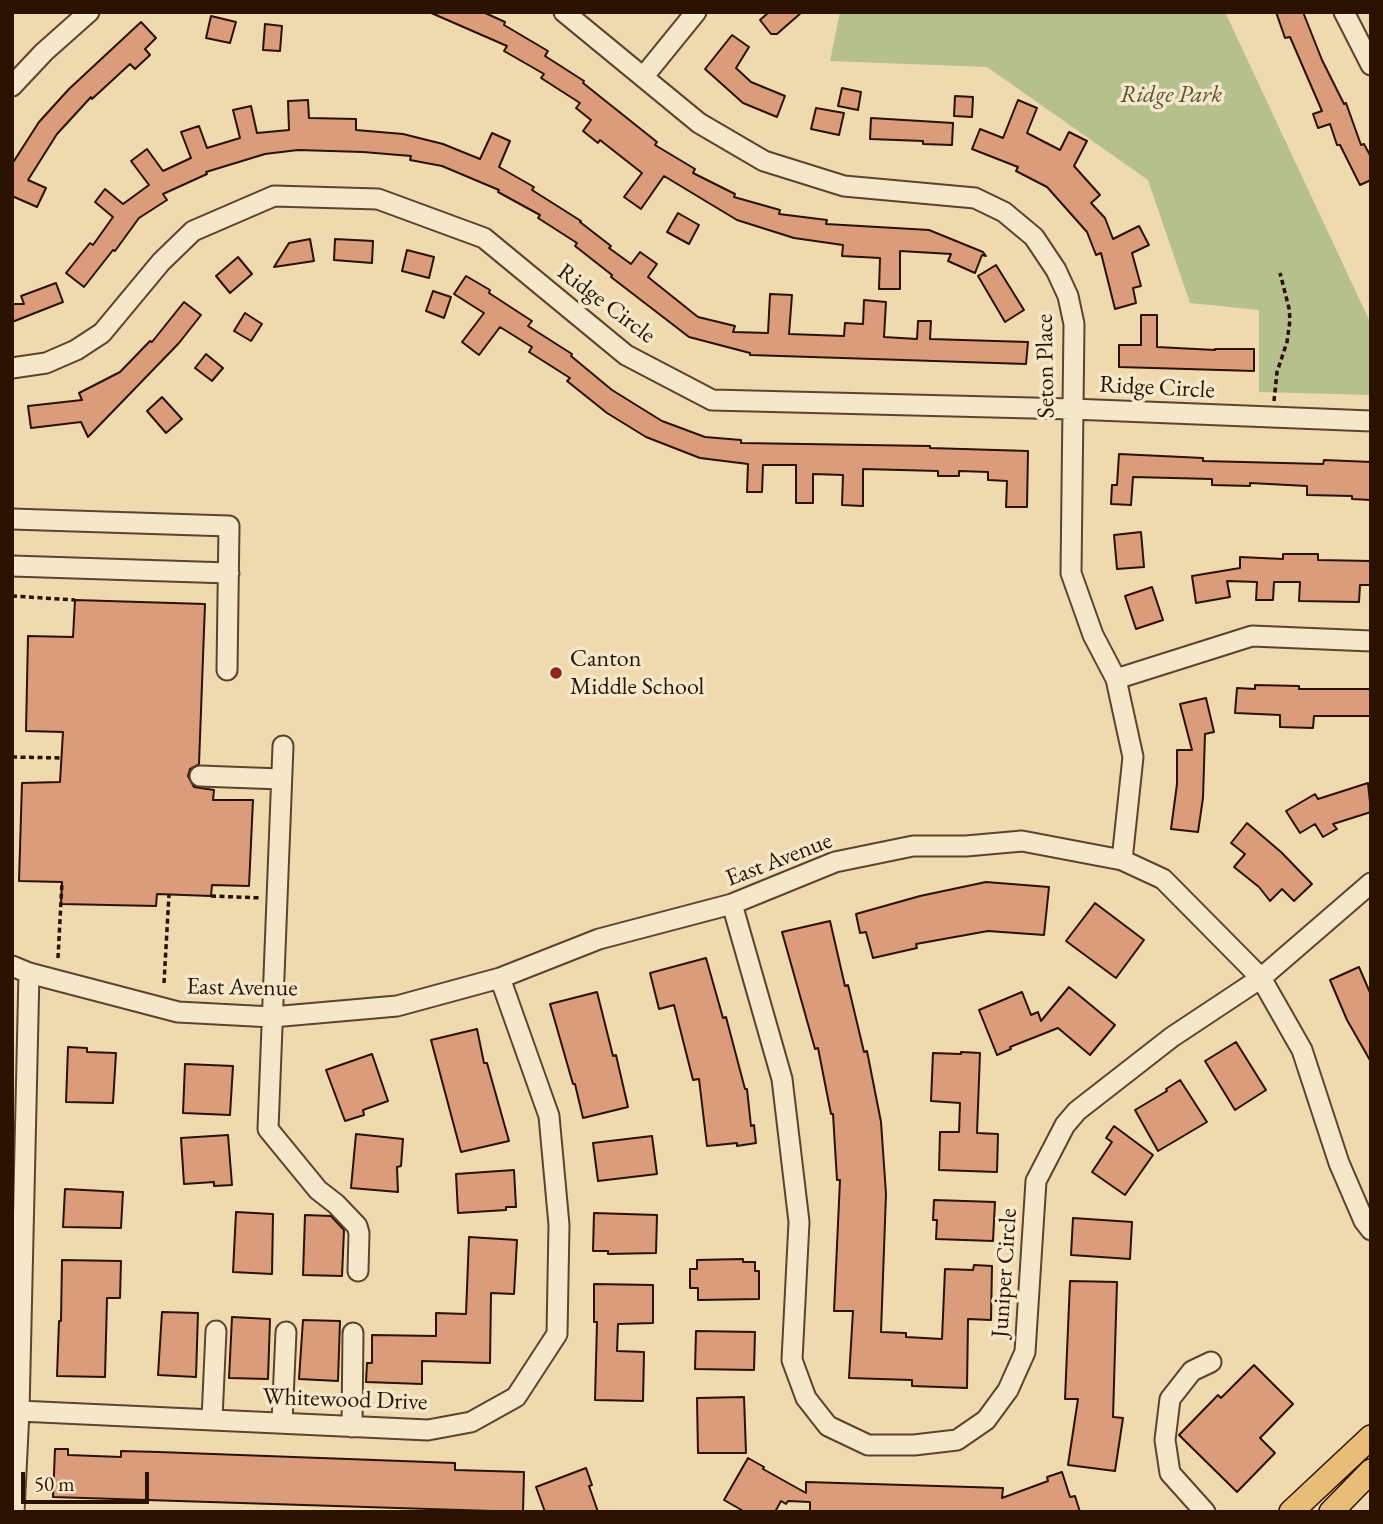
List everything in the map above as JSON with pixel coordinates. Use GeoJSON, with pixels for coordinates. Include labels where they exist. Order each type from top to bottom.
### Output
{"type":"FeatureCollection","features":[{"type":"Feature","properties":{"kind":"main road"},"geometry":{"type":"LineString","coordinates":[[1290,1512],[1371,1437]]}},
{"type":"Feature","properties":{"kind":"main road"},"geometry":{"type":"LineString","coordinates":[[1331,1512],[1371,1471]]}},
{"type":"Feature","properties":{"kind":"street"},"geometry":{"type":"LineString","coordinates":[[12,86],[44,52],[89,12]]}},
{"type":"Feature","properties":{"kind":"street","name":"Seton Place"},"geometry":{"type":"LineString","coordinates":[[564,12],[699,123],[764,161],[844,186],[975,198],[1004,212],[1034,237],[1056,270],[1068,296],[1074,324],[1071,573],[1093,635],[1116,679],[1133,757],[1122,860]]}},
{"type":"Feature","properties":{"kind":"street"},"geometry":{"type":"LineString","coordinates":[[643,76],[696,12]]}},
{"type":"Feature","properties":{"kind":"street"},"geometry":{"type":"LineString","coordinates":[[1344,12],[1371,65]]}},
{"type":"Feature","properties":{"kind":"street","name":"Ridge Circle"},"geometry":{"type":"LineString","coordinates":[[12,368],[46,363],[76,350],[102,333],[161,262],[193,231],[274,196],[378,199],[484,238],[626,355],[712,400],[1072,409],[1371,421]]}},
{"type":"Feature","properties":{"kind":"street"},"geometry":{"type":"LineString","coordinates":[[12,519],[229,526],[227,670]]}},
{"type":"Feature","properties":{"kind":"street"},"geometry":{"type":"LineString","coordinates":[[12,566],[229,573]]}},
{"type":"Feature","properties":{"kind":"street"},"geometry":{"type":"LineString","coordinates":[[1116,679],[1252,636],[1371,641]]}},
{"type":"Feature","properties":{"kind":"street"},"geometry":{"type":"LineString","coordinates":[[283,746],[268,1129],[318,1190],[357,1226],[358,1270]]}},
{"type":"Feature","properties":{"kind":"street"},"geometry":{"type":"LineString","coordinates":[[200,776],[281,779]]}},
{"type":"Feature","properties":{"kind":"street","name":"East Avenue"},"geometry":{"type":"LineString","coordinates":[[20,970],[178,1012],[272,1017],[397,1006],[500,978],[598,939],[732,904],[835,862],[913,846],[966,846],[1022,841],[1122,860],[1163,879],[1261,978],[1302,1050],[1339,1163],[1368,1221]]}},
{"type":"Feature","properties":{"kind":"street","name":"Juniper Circle"},"geometry":{"type":"LineString","coordinates":[[732,904],[782,1079],[799,1222],[792,1360],[806,1398],[828,1426],[868,1445],[914,1445],[957,1440],[986,1420],[1008,1390],[1025,1352],[1036,1181],[1065,1125],[1077,1111],[1172,1037],[1261,978],[1371,883]]}},
{"type":"Feature","properties":{"kind":"street"},"geometry":{"type":"LineString","coordinates":[[14,1512],[19,1411],[20,970]]}},
{"type":"Feature","properties":{"kind":"street","name":"Whitewood Drive"},"geometry":{"type":"LineString","coordinates":[[19,1411],[428,1430],[471,1422],[516,1397],[557,1335],[559,1226],[549,1116],[500,978]]}},
{"type":"Feature","properties":{"kind":"street"},"geometry":{"type":"LineString","coordinates":[[212,1419],[216,1331]]}},
{"type":"Feature","properties":{"kind":"street"},"geometry":{"type":"LineString","coordinates":[[282,1422],[286,1332]]}},
{"type":"Feature","properties":{"kind":"street"},"geometry":{"type":"LineString","coordinates":[[352,1427],[354,1333]]}},
{"type":"Feature","properties":{"kind":"street"},"geometry":{"type":"LineString","coordinates":[[1205,1512],[1170,1473],[1166,1440],[1170,1399],[1192,1371],[1211,1362]]}},
{"type":"Feature","properties":{"kind":"path"},"geometry":{"type":"LineString","coordinates":[[1273,418],[1277,372],[1287,342],[1290,320],[1280,273]]}},
{"type":"Feature","properties":{"kind":"path"},"geometry":{"type":"LineString","coordinates":[[12,596],[75,600]]}},
{"type":"Feature","properties":{"kind":"path"},"geometry":{"type":"LineString","coordinates":[[12,757],[61,758]]}},
{"type":"Feature","properties":{"kind":"path"},"geometry":{"type":"LineString","coordinates":[[58,958],[62,882]]}},
{"type":"Feature","properties":{"kind":"path"},"geometry":{"type":"LineString","coordinates":[[164,983],[169,894]]}},
{"type":"Feature","properties":{"kind":"path"},"geometry":{"type":"LineString","coordinates":[[211,896],[276,898]]}},
{"type":"Feature","properties":{"kind":"green space","name":"Ridge Park"},"geometry":{"type":"Polygon","coordinates":[[[840,12],[1225,12],[1371,324],[1371,395],[1259,392],[1259,310],[1190,303],[1148,180],[987,67],[830,61],[840,12]]]}},
{"type":"Feature","properties":{"kind":"building"},"geometry":{"type":"Polygon","coordinates":[[[429,12],[483,12],[505,22],[504,25],[548,51],[545,56],[584,81],[583,83],[657,142],[655,145],[695,169],[693,173],[735,194],[734,197],[780,210],[779,214],[827,220],[826,224],[929,230],[983,252],[986,256],[982,255],[975,273],[948,261],[951,254],[900,251],[900,289],[879,289],[880,258],[842,256],[843,245],[794,238],[737,220],[664,176],[641,209],[624,197],[642,173],[600,140],[598,143],[583,131],[591,120],[576,108],[580,103],[541,78],[544,74],[504,51],[507,46],[429,12]]]}},
{"type":"Feature","properties":{"kind":"building"},"geometry":{"type":"Polygon","coordinates":[[[769,12],[802,12],[777,34],[771,34],[760,20],[769,12]]]}},
{"type":"Feature","properties":{"kind":"building"},"geometry":{"type":"Polygon","coordinates":[[[1276,12],[1303,12],[1322,60],[1344,104],[1346,103],[1361,145],[1364,144],[1371,157],[1371,180],[1360,185],[1340,145],[1337,145],[1330,124],[1318,128],[1313,114],[1322,111],[1290,37],[1285,38],[1276,12]]]}},
{"type":"Feature","properties":{"kind":"building"},"geometry":{"type":"Polygon","coordinates":[[[211,16],[236,22],[230,43],[206,38],[211,16]]]}},
{"type":"Feature","properties":{"kind":"building"},"geometry":{"type":"Polygon","coordinates":[[[141,22],[156,38],[145,49],[150,55],[135,69],[130,64],[92,99],[91,97],[57,134],[28,180],[46,188],[37,207],[12,196],[12,164],[39,122],[69,89],[141,22]]]}},
{"type":"Feature","properties":{"kind":"building"},"geometry":{"type":"Polygon","coordinates":[[[265,24],[282,26],[280,51],[263,50],[265,24]]]}},
{"type":"Feature","properties":{"kind":"building"},"geometry":{"type":"Polygon","coordinates":[[[732,35],[749,47],[736,68],[751,82],[785,96],[777,117],[743,103],[705,69],[732,35]]]}},
{"type":"Feature","properties":{"kind":"building"},"geometry":{"type":"Polygon","coordinates":[[[842,88],[861,92],[858,110],[838,106],[842,88]]]}},
{"type":"Feature","properties":{"kind":"building"},"geometry":{"type":"Polygon","coordinates":[[[955,96],[973,97],[972,117],[954,116],[955,96]]]}},
{"type":"Feature","properties":{"kind":"building"},"geometry":{"type":"Polygon","coordinates":[[[308,100],[309,118],[356,119],[356,130],[403,134],[443,144],[480,159],[492,133],[510,141],[499,167],[534,187],[532,190],[581,221],[611,246],[609,248],[631,264],[640,252],[657,264],[648,277],[698,317],[735,326],[733,332],[768,333],[770,294],[792,295],[789,334],[844,336],[845,323],[863,324],[864,300],[886,302],[884,337],[917,339],[918,321],[931,321],[930,339],[1028,342],[1026,364],[750,355],[689,337],[611,277],[612,275],[575,246],[577,243],[538,218],[540,215],[498,192],[499,190],[442,166],[410,160],[411,156],[298,150],[265,154],[206,172],[207,174],[163,194],[167,200],[139,218],[84,287],[66,273],[90,243],[93,245],[113,217],[95,202],[105,189],[123,204],[149,185],[131,161],[147,149],[163,171],[191,158],[181,132],[199,126],[207,148],[240,138],[233,110],[251,106],[257,133],[289,130],[288,101],[308,100]]]}},
{"type":"Feature","properties":{"kind":"building"},"geometry":{"type":"Polygon","coordinates":[[[1018,100],[1037,108],[1027,133],[1060,150],[1069,132],[1087,141],[1074,166],[1100,195],[1091,203],[1105,218],[1113,239],[1139,226],[1149,245],[1132,253],[1141,286],[1133,288],[1136,303],[1115,309],[1101,253],[1096,255],[1087,232],[1047,187],[1016,171],[1018,167],[972,149],[980,129],[1003,138],[1018,100]]]}},
{"type":"Feature","properties":{"kind":"building"},"geometry":{"type":"Polygon","coordinates":[[[816,108],[844,113],[839,135],[811,129],[816,108]]]}},
{"type":"Feature","properties":{"kind":"building"},"geometry":{"type":"Polygon","coordinates":[[[871,118],[953,123],[952,145],[870,139],[871,118]]]}},
{"type":"Feature","properties":{"kind":"building"},"geometry":{"type":"Polygon","coordinates":[[[678,213],[699,225],[689,244],[667,232],[678,213]]]}},
{"type":"Feature","properties":{"kind":"building"},"geometry":{"type":"Polygon","coordinates":[[[310,239],[314,261],[274,267],[289,243],[310,239]]]}},
{"type":"Feature","properties":{"kind":"building"},"geometry":{"type":"Polygon","coordinates":[[[335,239],[373,241],[372,263],[334,260],[335,239]]]}},
{"type":"Feature","properties":{"kind":"building"},"geometry":{"type":"Polygon","coordinates":[[[407,250],[434,257],[429,278],[402,271],[407,250]]]}},
{"type":"Feature","properties":{"kind":"building"},"geometry":{"type":"Polygon","coordinates":[[[238,257],[252,274],[230,293],[216,276],[238,257]]]}},
{"type":"Feature","properties":{"kind":"building"},"geometry":{"type":"Polygon","coordinates":[[[996,265],[1024,310],[1005,322],[978,276],[996,265]]]}},
{"type":"Feature","properties":{"kind":"building"},"geometry":{"type":"Polygon","coordinates":[[[466,276],[532,321],[528,326],[572,354],[571,356],[612,390],[662,421],[705,437],[741,440],[741,443],[930,446],[1028,451],[1027,507],[1006,507],[1007,481],[988,480],[988,472],[959,471],[959,476],[938,476],[938,471],[863,469],[863,506],[842,505],[843,475],[813,474],[813,503],[796,503],[796,465],[763,465],[762,492],[747,492],[748,464],[700,458],[646,437],[607,413],[567,381],[570,378],[529,352],[532,347],[500,327],[479,355],[462,342],[484,313],[454,294],[466,276]]]}},
{"type":"Feature","properties":{"kind":"building"},"geometry":{"type":"Polygon","coordinates":[[[56,283],[63,302],[12,322],[12,304],[24,304],[21,296],[56,283]]]}},
{"type":"Feature","properties":{"kind":"building"},"geometry":{"type":"Polygon","coordinates":[[[433,291],[451,297],[444,318],[426,311],[433,291]]]}},
{"type":"Feature","properties":{"kind":"building"},"geometry":{"type":"Polygon","coordinates":[[[184,302],[201,315],[179,343],[88,437],[81,422],[31,428],[28,406],[82,400],[79,393],[120,372],[152,342],[184,302]]]}},
{"type":"Feature","properties":{"kind":"building"},"geometry":{"type":"Polygon","coordinates":[[[245,313],[262,324],[251,341],[234,331],[245,313]]]}},
{"type":"Feature","properties":{"kind":"building"},"geometry":{"type":"Polygon","coordinates":[[[1141,315],[1157,315],[1157,347],[1254,349],[1254,371],[1119,367],[1119,345],[1141,345],[1141,315]]]}},
{"type":"Feature","properties":{"kind":"building"},"geometry":{"type":"Polygon","coordinates":[[[206,354],[223,368],[212,381],[195,368],[206,354]]]}},
{"type":"Feature","properties":{"kind":"building"},"geometry":{"type":"Polygon","coordinates":[[[162,397],[182,419],[166,433],[147,411],[162,397]]]}},
{"type":"Feature","properties":{"kind":"building"},"geometry":{"type":"Polygon","coordinates":[[[1119,454],[1203,458],[1203,461],[1323,464],[1324,460],[1371,462],[1371,500],[1352,499],[1352,496],[1307,495],[1307,486],[1250,483],[1250,486],[1212,485],[1212,479],[1133,477],[1131,505],[1111,504],[1112,485],[1117,485],[1119,454]]]}},
{"type":"Feature","properties":{"kind":"building"},"geometry":{"type":"Polygon","coordinates":[[[1141,532],[1144,567],[1117,569],[1114,535],[1141,532]]]}},
{"type":"Feature","properties":{"kind":"building"},"geometry":{"type":"Polygon","coordinates":[[[1283,554],[1318,554],[1318,560],[1371,561],[1371,585],[1360,585],[1359,602],[1299,601],[1300,582],[1274,582],[1273,600],[1256,600],[1257,582],[1227,581],[1230,597],[1196,603],[1192,576],[1240,568],[1240,557],[1283,559],[1283,554]]]}},
{"type":"Feature","properties":{"kind":"building"},"geometry":{"type":"Polygon","coordinates":[[[1152,587],[1163,620],[1136,629],[1125,596],[1152,587]]]}},
{"type":"Feature","properties":{"kind":"building"},"geometry":{"type":"Polygon","coordinates":[[[75,600],[205,604],[199,764],[190,769],[188,776],[194,787],[214,790],[213,800],[253,800],[249,886],[212,885],[211,896],[157,894],[156,906],[61,904],[62,882],[19,881],[22,783],[60,782],[63,732],[26,731],[28,636],[73,637],[75,600]]]}},
{"type":"Feature","properties":{"kind":"building"},"geometry":{"type":"Polygon","coordinates":[[[1255,685],[1299,686],[1299,689],[1371,689],[1371,716],[1314,716],[1313,728],[1280,727],[1280,715],[1235,713],[1237,688],[1255,689],[1255,685]]]}},
{"type":"Feature","properties":{"kind":"building"},"geometry":{"type":"Polygon","coordinates":[[[1206,698],[1214,732],[1205,734],[1203,798],[1198,832],[1171,829],[1177,784],[1177,750],[1192,750],[1180,704],[1206,698]]]}},
{"type":"Feature","properties":{"kind":"building"},"geometry":{"type":"Polygon","coordinates":[[[1368,783],[1371,812],[1333,824],[1337,829],[1323,837],[1315,824],[1300,833],[1286,811],[1315,794],[1318,799],[1368,783]]]}},
{"type":"Feature","properties":{"kind":"building"},"geometry":{"type":"Polygon","coordinates":[[[1247,823],[1281,852],[1312,884],[1294,901],[1282,889],[1270,901],[1259,887],[1234,867],[1245,854],[1231,843],[1247,823]]]}},
{"type":"Feature","properties":{"kind":"building"},"geometry":{"type":"Polygon","coordinates":[[[986,882],[1049,887],[1044,935],[988,931],[916,944],[917,948],[873,958],[866,932],[860,933],[856,914],[920,896],[986,882]]]}},
{"type":"Feature","properties":{"kind":"building"},"geometry":{"type":"Polygon","coordinates":[[[1095,903],[1144,940],[1116,978],[1066,941],[1095,903]]]}},
{"type":"Feature","properties":{"kind":"building"},"geometry":{"type":"Polygon","coordinates":[[[830,921],[845,986],[848,985],[864,1052],[867,1051],[881,1122],[886,1194],[881,1332],[906,1333],[906,1337],[942,1339],[945,1269],[973,1270],[974,1265],[992,1266],[991,1320],[968,1319],[967,1388],[912,1386],[912,1380],[849,1378],[853,1311],[834,1311],[840,1180],[837,1180],[833,1114],[818,1048],[815,1049],[782,932],[830,921]]]}},
{"type":"Feature","properties":{"kind":"building"},"geometry":{"type":"Polygon","coordinates":[[[706,958],[747,1089],[751,1126],[754,1125],[756,1143],[707,1146],[699,1079],[693,1080],[674,1005],[659,1009],[650,973],[706,958]]]}},
{"type":"Feature","properties":{"kind":"building"},"geometry":{"type":"Polygon","coordinates":[[[1359,967],[1371,995],[1371,1062],[1347,1020],[1330,980],[1359,967]]]}},
{"type":"Feature","properties":{"kind":"building"},"geometry":{"type":"Polygon","coordinates":[[[1069,987],[1115,1025],[1090,1055],[1058,1028],[997,1055],[979,1010],[1022,992],[1031,1015],[1038,1012],[1041,1021],[1069,987]]]}},
{"type":"Feature","properties":{"kind":"building"},"geometry":{"type":"Polygon","coordinates":[[[597,992],[628,1107],[583,1118],[550,1004],[597,992]]]}},
{"type":"Feature","properties":{"kind":"building"},"geometry":{"type":"Polygon","coordinates":[[[477,1029],[484,1063],[487,1063],[509,1141],[461,1152],[431,1040],[477,1029]]]}},
{"type":"Feature","properties":{"kind":"building"},"geometry":{"type":"Polygon","coordinates":[[[1236,1042],[1266,1090],[1235,1110],[1205,1061],[1236,1042]]]}},
{"type":"Feature","properties":{"kind":"building"},"geometry":{"type":"Polygon","coordinates":[[[68,1047],[87,1048],[87,1052],[116,1053],[113,1103],[66,1102],[68,1047]]]}},
{"type":"Feature","properties":{"kind":"building"},"geometry":{"type":"Polygon","coordinates":[[[933,1053],[980,1053],[977,1133],[998,1134],[997,1172],[939,1170],[940,1132],[959,1132],[960,1103],[931,1101],[933,1053]]]}},
{"type":"Feature","properties":{"kind":"building"},"geometry":{"type":"Polygon","coordinates":[[[372,1054],[388,1101],[363,1110],[364,1115],[345,1121],[326,1070],[372,1054]]]}},
{"type":"Feature","properties":{"kind":"building"},"geometry":{"type":"Polygon","coordinates":[[[185,1064],[233,1066],[230,1115],[183,1113],[185,1064]]]}},
{"type":"Feature","properties":{"kind":"building"},"geometry":{"type":"Polygon","coordinates":[[[1180,1080],[1207,1122],[1158,1151],[1135,1110],[1180,1080]]]}},
{"type":"Feature","properties":{"kind":"building"},"geometry":{"type":"Polygon","coordinates":[[[1114,1126],[1153,1155],[1125,1195],[1092,1172],[1112,1142],[1106,1138],[1114,1126]]]}},
{"type":"Feature","properties":{"kind":"building"},"geometry":{"type":"Polygon","coordinates":[[[356,1134],[403,1139],[401,1166],[397,1167],[398,1192],[351,1188],[356,1134]]]}},
{"type":"Feature","properties":{"kind":"building"},"geometry":{"type":"Polygon","coordinates":[[[228,1135],[232,1185],[214,1186],[214,1182],[184,1184],[181,1138],[228,1135]]]}},
{"type":"Feature","properties":{"kind":"building"},"geometry":{"type":"Polygon","coordinates":[[[652,1136],[657,1174],[598,1181],[593,1143],[652,1136]]]}},
{"type":"Feature","properties":{"kind":"building"},"geometry":{"type":"Polygon","coordinates":[[[514,1170],[516,1207],[458,1213],[456,1174],[514,1170]]]}},
{"type":"Feature","properties":{"kind":"building"},"geometry":{"type":"Polygon","coordinates":[[[65,1189],[123,1192],[121,1228],[63,1227],[65,1189]]]}},
{"type":"Feature","properties":{"kind":"building"},"geometry":{"type":"Polygon","coordinates":[[[934,1200],[995,1202],[993,1241],[936,1239],[934,1200]]]}},
{"type":"Feature","properties":{"kind":"building"},"geometry":{"type":"Polygon","coordinates":[[[236,1212],[273,1214],[272,1274],[233,1272],[236,1212]]]}},
{"type":"Feature","properties":{"kind":"building"},"geometry":{"type":"Polygon","coordinates":[[[594,1213],[657,1215],[656,1253],[608,1254],[608,1251],[593,1251],[594,1213]]]}},
{"type":"Feature","properties":{"kind":"building"},"geometry":{"type":"Polygon","coordinates":[[[305,1215],[331,1216],[344,1230],[342,1276],[303,1275],[305,1215]]]}},
{"type":"Feature","properties":{"kind":"building"},"geometry":{"type":"Polygon","coordinates":[[[1073,1218],[1132,1222],[1130,1259],[1071,1255],[1073,1218]]]}},
{"type":"Feature","properties":{"kind":"building"},"geometry":{"type":"Polygon","coordinates":[[[469,1237],[517,1240],[514,1294],[491,1293],[490,1363],[422,1361],[422,1384],[366,1382],[367,1363],[372,1363],[372,1335],[436,1336],[436,1313],[466,1314],[469,1237]]]}},
{"type":"Feature","properties":{"kind":"building"},"geometry":{"type":"Polygon","coordinates":[[[743,1259],[743,1262],[755,1262],[755,1271],[759,1271],[759,1299],[698,1300],[698,1288],[690,1288],[690,1269],[697,1269],[697,1260],[743,1259]]]}},
{"type":"Feature","properties":{"kind":"building"},"geometry":{"type":"Polygon","coordinates":[[[62,1260],[121,1261],[120,1298],[107,1298],[105,1377],[57,1376],[62,1260]]]}},
{"type":"Feature","properties":{"kind":"building"},"geometry":{"type":"Polygon","coordinates":[[[1070,1281],[1117,1282],[1113,1417],[1123,1418],[1115,1471],[1068,1465],[1078,1399],[1065,1399],[1070,1281]]]}},
{"type":"Feature","properties":{"kind":"building"},"geometry":{"type":"Polygon","coordinates":[[[594,1284],[653,1285],[653,1323],[618,1324],[617,1351],[644,1352],[643,1401],[595,1400],[597,1322],[594,1322],[594,1284]]]}},
{"type":"Feature","properties":{"kind":"building"},"geometry":{"type":"Polygon","coordinates":[[[162,1312],[198,1313],[196,1377],[158,1375],[162,1312]]]}},
{"type":"Feature","properties":{"kind":"building"},"geometry":{"type":"Polygon","coordinates":[[[232,1317],[270,1319],[268,1379],[229,1378],[232,1317]]]}},
{"type":"Feature","properties":{"kind":"building"},"geometry":{"type":"Polygon","coordinates":[[[303,1320],[340,1321],[338,1381],[299,1379],[303,1320]]]}},
{"type":"Feature","properties":{"kind":"building"},"geometry":{"type":"Polygon","coordinates":[[[696,1331],[755,1332],[754,1370],[695,1369],[696,1331]]]}},
{"type":"Feature","properties":{"kind":"building"},"geometry":{"type":"Polygon","coordinates":[[[1254,1365],[1293,1404],[1260,1438],[1275,1453],[1237,1492],[1179,1435],[1218,1395],[1221,1398],[1254,1365]]]}},
{"type":"Feature","properties":{"kind":"building"},"geometry":{"type":"Polygon","coordinates":[[[744,1397],[746,1453],[698,1453],[697,1398],[744,1397]]]}},
{"type":"Feature","properties":{"kind":"building"},"geometry":{"type":"Polygon","coordinates":[[[55,1449],[68,1449],[68,1455],[121,1457],[121,1451],[455,1463],[455,1470],[524,1472],[523,1512],[53,1497],[55,1449]]]}},
{"type":"Feature","properties":{"kind":"building"},"geometry":{"type":"Polygon","coordinates":[[[748,1458],[806,1493],[806,1482],[1003,1488],[1002,1498],[1048,1481],[1047,1477],[1062,1472],[1070,1497],[1075,1496],[1080,1512],[810,1512],[810,1502],[788,1501],[786,1504],[781,1501],[775,1512],[745,1512],[724,1500],[748,1458]]]}},
{"type":"Feature","properties":{"kind":"building"},"geometry":{"type":"Polygon","coordinates":[[[586,1468],[598,1512],[545,1512],[536,1487],[586,1468]]]}},
{"type":"Feature","properties":{"kind":"place","name":"Canton Middle School"},"geometry":{"type":"Point","coordinates":[556,673]}}]}
